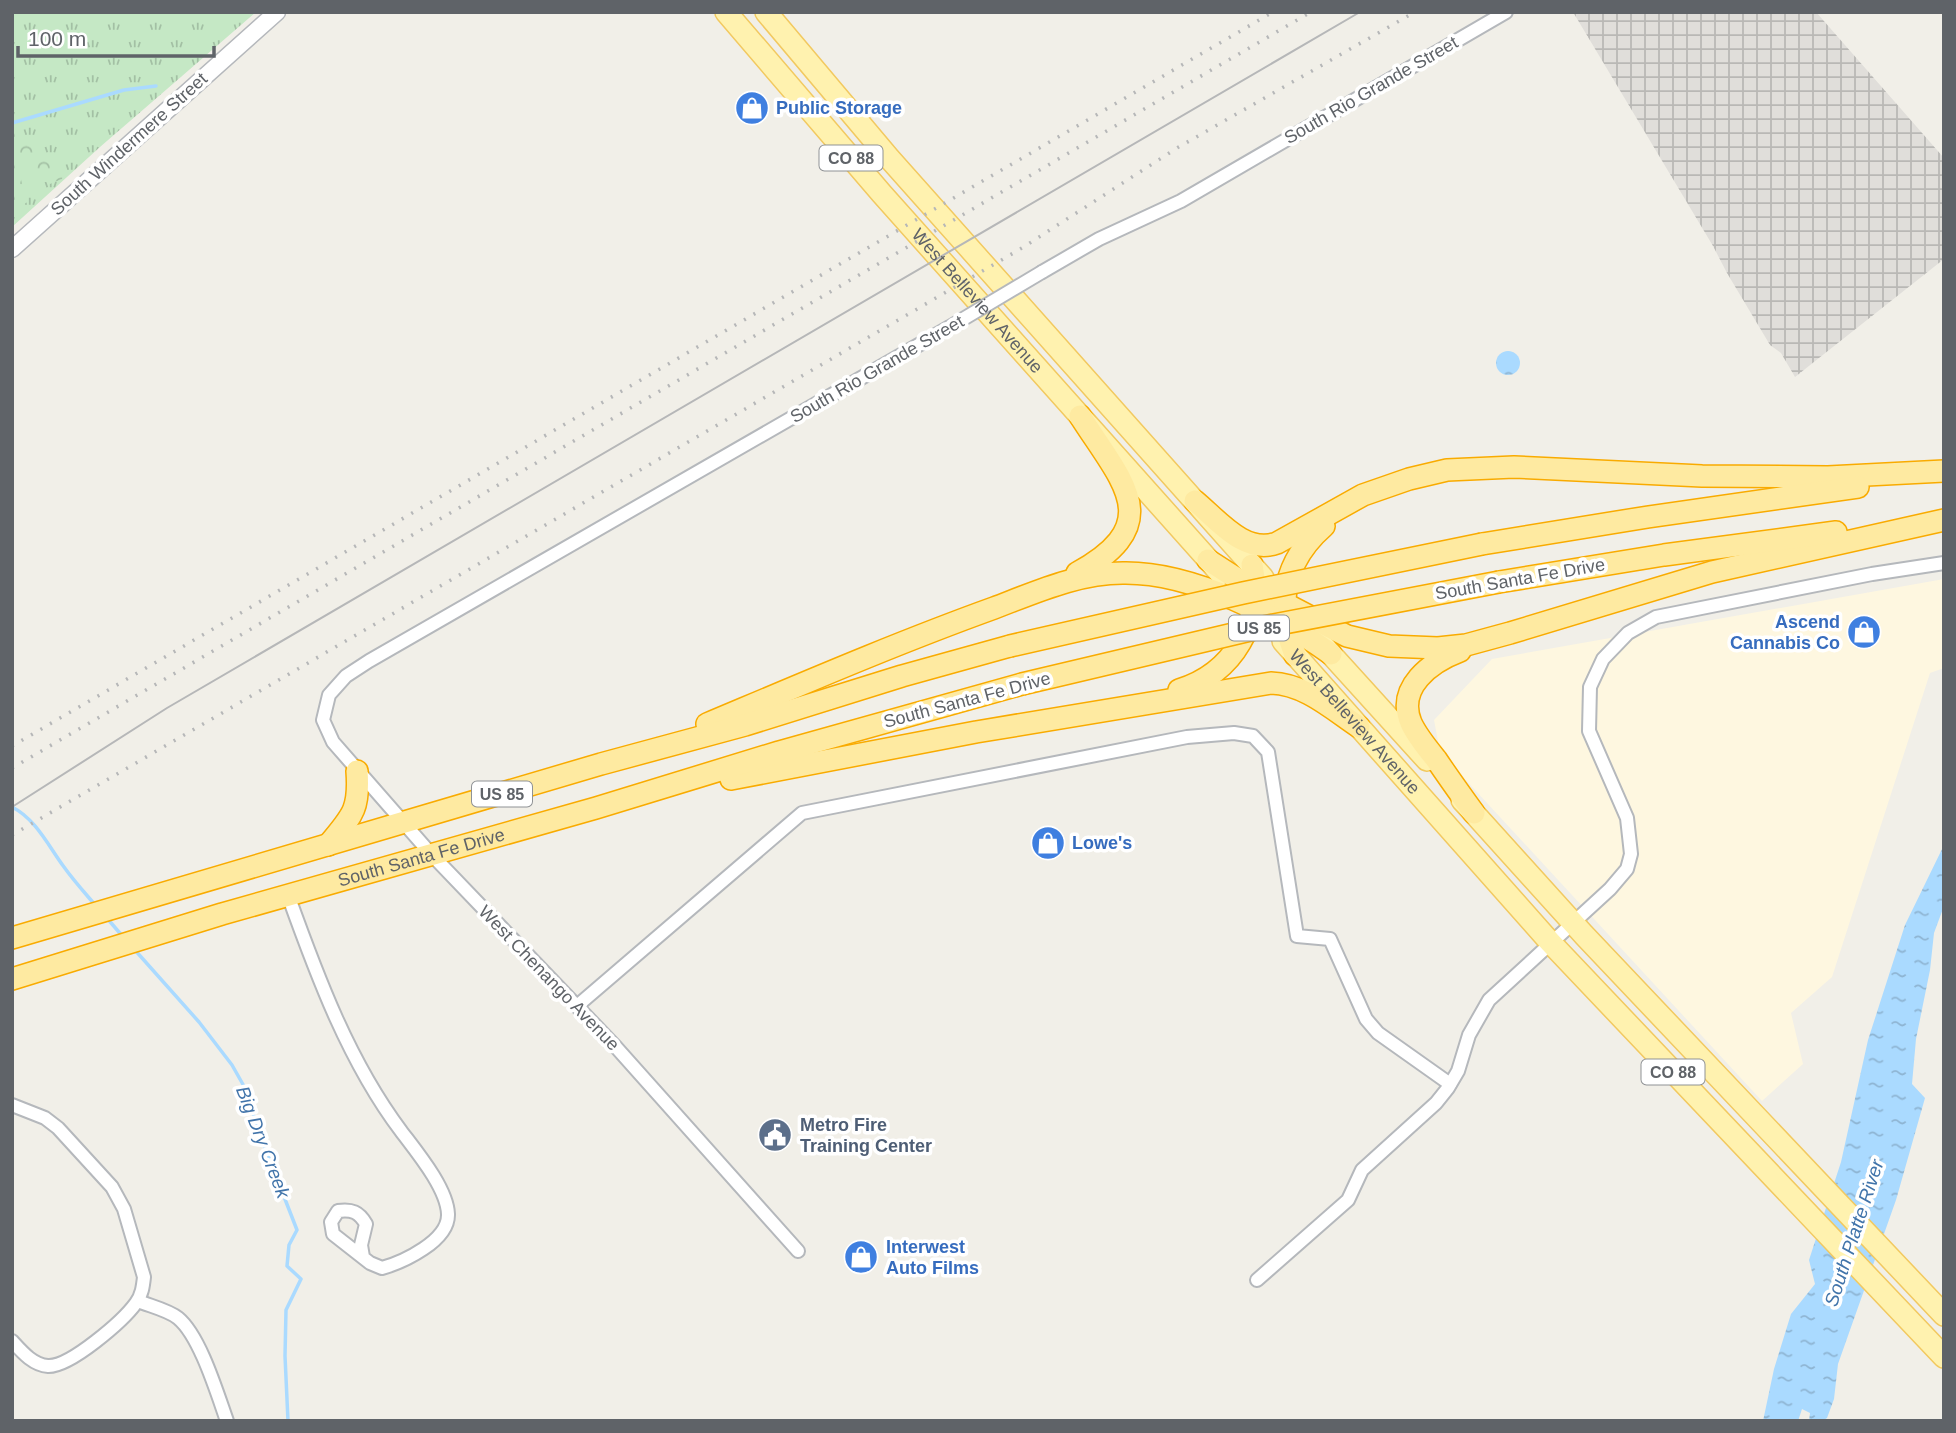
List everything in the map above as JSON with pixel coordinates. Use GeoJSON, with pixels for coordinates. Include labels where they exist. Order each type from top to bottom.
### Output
{"type":"FeatureCollection","features":[{"type":"Feature","properties":{"kind":"highway"},"geometry":{"type":"LineString","coordinates":[[1053,586],[1110,553],[1122,540],[1129,520],[1126,489],[1080,416]]}},
{"type":"Feature","properties":{"kind":"highway"},"geometry":{"type":"LineString","coordinates":[[1195,501],[1241,539],[1253,545],[1266,546],[1285,539],[1348,502],[1383,487],[1428,474],[1475,468]]}},
{"type":"Feature","properties":{"kind":"highway"},"geometry":{"type":"LineString","coordinates":[[1295,655],[1285,613],[1288,580],[1295,560],[1306,542],[1324,525],[1365,501],[1408,482],[1475,468],[1702,476],[1944,474]]}},
{"type":"Feature","properties":{"kind":"highway","name":"South Santa Fe Drive"},"geometry":{"type":"LineString","coordinates":[[12,938],[1010,646],[1243,593],[1482,544],[1944,474]]}},
{"type":"Feature","properties":{"kind":"highway"},"geometry":{"type":"LineString","coordinates":[[601,764],[952,623],[1053,586],[1103,574],[1152,574],[1254,598],[1285,613],[1313,621],[1347,636],[1389,646],[1438,648],[1466,645],[1510,633],[1712,572],[1944,520]]}},
{"type":"Feature","properties":{"kind":"highway","name":"South Santa Fe Drive"},"geometry":{"type":"LineString","coordinates":[[12,979],[288,895],[1022,684],[1263,627],[1499,582],[1677,553],[1944,520]]}},
{"type":"Feature","properties":{"kind":"highway"},"geometry":{"type":"LineString","coordinates":[[1130,705],[1199,683],[1217,671],[1236,650],[1243,638],[1254,598],[1252,565]]}},
{"type":"Feature","properties":{"kind":"highway"},"geometry":{"type":"LineString","coordinates":[[1474,813],[1415,731],[1409,716],[1408,702],[1416,681],[1434,663],[1510,633]]}},
{"type":"Feature","properties":{"kind":"highway"},"geometry":{"type":"LineString","coordinates":[[596,808],[621,806],[763,772],[1254,685],[1279,683],[1302,690],[1359,727]]}},
{"type":"Feature","properties":{"kind":"highway"},"geometry":{"type":"LineString","coordinates":[[328,845],[352,816],[359,797],[357,771]]}},
{"type":"Feature","properties":{"kind":"main road","name":"West Belleview Avenue"},"geometry":{"type":"LineString","coordinates":[[726,12],[864,174],[1208,561],[1254,598],[1295,655],[1550,942],[1944,1357]]}},
{"type":"Feature","properties":{"kind":"main road","name":"West Belleview Avenue"},"geometry":{"type":"LineString","coordinates":[[765,12],[889,158],[1252,565],[1285,613],[1331,654],[1572,922],[1816,1183],[1944,1315]]}},
{"type":"Feature","properties":{"kind":"street","name":"South Windermere Street"},"geometry":{"type":"LineString","coordinates":[[12,249],[277,12]]}},
{"type":"Feature","properties":{"kind":"street","name":"South Rio Grande Street"},"geometry":{"type":"LineString","coordinates":[[329,695],[346,676],[369,661],[1042,272],[1100,239],[1181,201],[1506,12]]}},
{"type":"Feature","properties":{"kind":"street"},"geometry":{"type":"LineString","coordinates":[[1257,1280],[1348,1200],[1362,1170],[1436,1103],[1458,1071],[1469,1035],[1489,1000],[1627,869],[1631,854],[1628,818],[1589,731],[1590,687],[1603,659],[1628,633],[1656,617],[1872,574],[1944,563]]}},
{"type":"Feature","properties":{"kind":"street","name":"West Chenango Avenue"},"geometry":{"type":"LineString","coordinates":[[329,695],[323,720],[333,742],[357,771],[431,854],[577,1006],[798,1251]]}},
{"type":"Feature","properties":{"kind":"street"},"geometry":{"type":"LineString","coordinates":[[577,1006],[802,813],[1186,737],[1234,733],[1253,736],[1268,752],[1297,936],[1330,939],[1366,1019],[1378,1033],[1450,1084]]}},
{"type":"Feature","properties":{"kind":"street"},"geometry":{"type":"LineString","coordinates":[[288,895],[326,994],[370,1085],[444,1196],[448,1216],[442,1231],[429,1244],[398,1264],[382,1268],[363,1256]]}},
{"type":"Feature","properties":{"kind":"street"},"geometry":{"type":"LineString","coordinates":[[12,1105],[45,1118],[58,1128],[112,1187],[119,1198],[144,1277],[144,1287],[138,1301],[100,1339],[62,1364],[47,1366],[29,1359],[12,1341]]}},
{"type":"Feature","properties":{"kind":"street"},"geometry":{"type":"LineString","coordinates":[[138,1301],[177,1317],[188,1330],[208,1368],[227,1421]]}},
{"type":"Feature","properties":{"kind":"shaded area"},"geometry":{"type":"Polygon","coordinates":[[[1573,12],[1816,12],[1944,158],[1944,259],[1795,377],[1781,353],[1770,345],[1573,12]]]}},
{"type":"Feature","properties":{"kind":"shaded area"},"geometry":{"type":"Polygon","coordinates":[[[1944,579],[1944,668],[1930,673],[1832,977],[1791,1013],[1803,1064],[1762,1101],[1440,752],[1434,720],[1492,659],[1944,579]]]}},
{"type":"Feature","properties":{"kind":"green space"},"geometry":{"type":"Polygon","coordinates":[[[12,12],[256,12],[12,227],[12,12]]]}},
{"type":"Feature","properties":{"kind":"green space"},"geometry":{"type":"Polygon","coordinates":[[[12,129],[27,145],[52,159],[63,174],[62,179],[50,184],[30,173],[21,179],[27,202],[12,214],[12,129]]]}},
{"type":"Feature","properties":{"kind":"water"},"geometry":{"type":"Polygon","coordinates":[[[1508,351],[1517,354],[1520,363],[1517,372],[1508,375],[1499,372],[1496,363],[1499,354],[1508,351]]]}},
{"type":"Feature","properties":{"kind":"water","name":"South Platte River"},"geometry":{"type":"Polygon","coordinates":[[[1944,845],[1944,906],[1934,933],[1930,970],[1916,1039],[1912,1084],[1925,1098],[1896,1200],[1838,1364],[1834,1399],[1827,1418],[1822,1421],[1809,1421],[1810,1413],[1802,1409],[1798,1421],[1763,1421],[1774,1369],[1791,1314],[1815,1284],[1809,1260],[1841,1162],[1868,1040],[1905,925],[1944,845]]]}},
{"type":"Feature","properties":{"kind":"waterway"},"geometry":{"type":"LineString","coordinates":[[12,123],[124,90],[156,86]]}},
{"type":"Feature","properties":{"kind":"waterway","name":"Big Dry Creek"},"geometry":{"type":"LineString","coordinates":[[12,807],[35,826],[96,906]]}},
{"type":"Feature","properties":{"kind":"waterway","name":"Big Dry Creek"},"geometry":{"type":"LineString","coordinates":[[106,917],[124,938]]}},
{"type":"Feature","properties":{"kind":"waterway","name":"Big Dry Creek"},"geometry":{"type":"LineString","coordinates":[[134,949],[199,1022],[232,1065],[245,1088],[297,1230],[289,1245],[287,1266],[301,1279],[286,1310],[288,1421]]}},
{"type":"Feature","properties":{"kind":"tram line"},"geometry":{"type":"LineString","coordinates":[[12,807],[167,708],[1360,12]]}},
{"type":"Feature","properties":{"kind":"railway"},"geometry":{"type":"LineString","coordinates":[[12,746],[1273,12]]}},
{"type":"Feature","properties":{"kind":"railway"},"geometry":{"type":"LineString","coordinates":[[12,768],[1311,12]]}},
{"type":"Feature","properties":{"kind":"railway"},"geometry":{"type":"LineString","coordinates":[[12,835],[1022,248],[1177,148],[1415,12]]}},
{"type":"Feature","properties":{"kind":"place","name":"Public Storage"},"geometry":{"type":"Point","coordinates":[752,108]}},
{"type":"Feature","properties":{"kind":"place","name":"Ascend Cannabis Co"},"geometry":{"type":"Point","coordinates":[1864,632]}},
{"type":"Feature","properties":{"kind":"place","name":"Lowe's"},"geometry":{"type":"Point","coordinates":[1048,843]}},
{"type":"Feature","properties":{"kind":"place","name":"Metro Fire Training Center"},"geometry":{"type":"Point","coordinates":[775,1135]}},
{"type":"Feature","properties":{"kind":"place","name":"Interwest Auto Films"},"geometry":{"type":"Point","coordinates":[861,1257]}}]}
